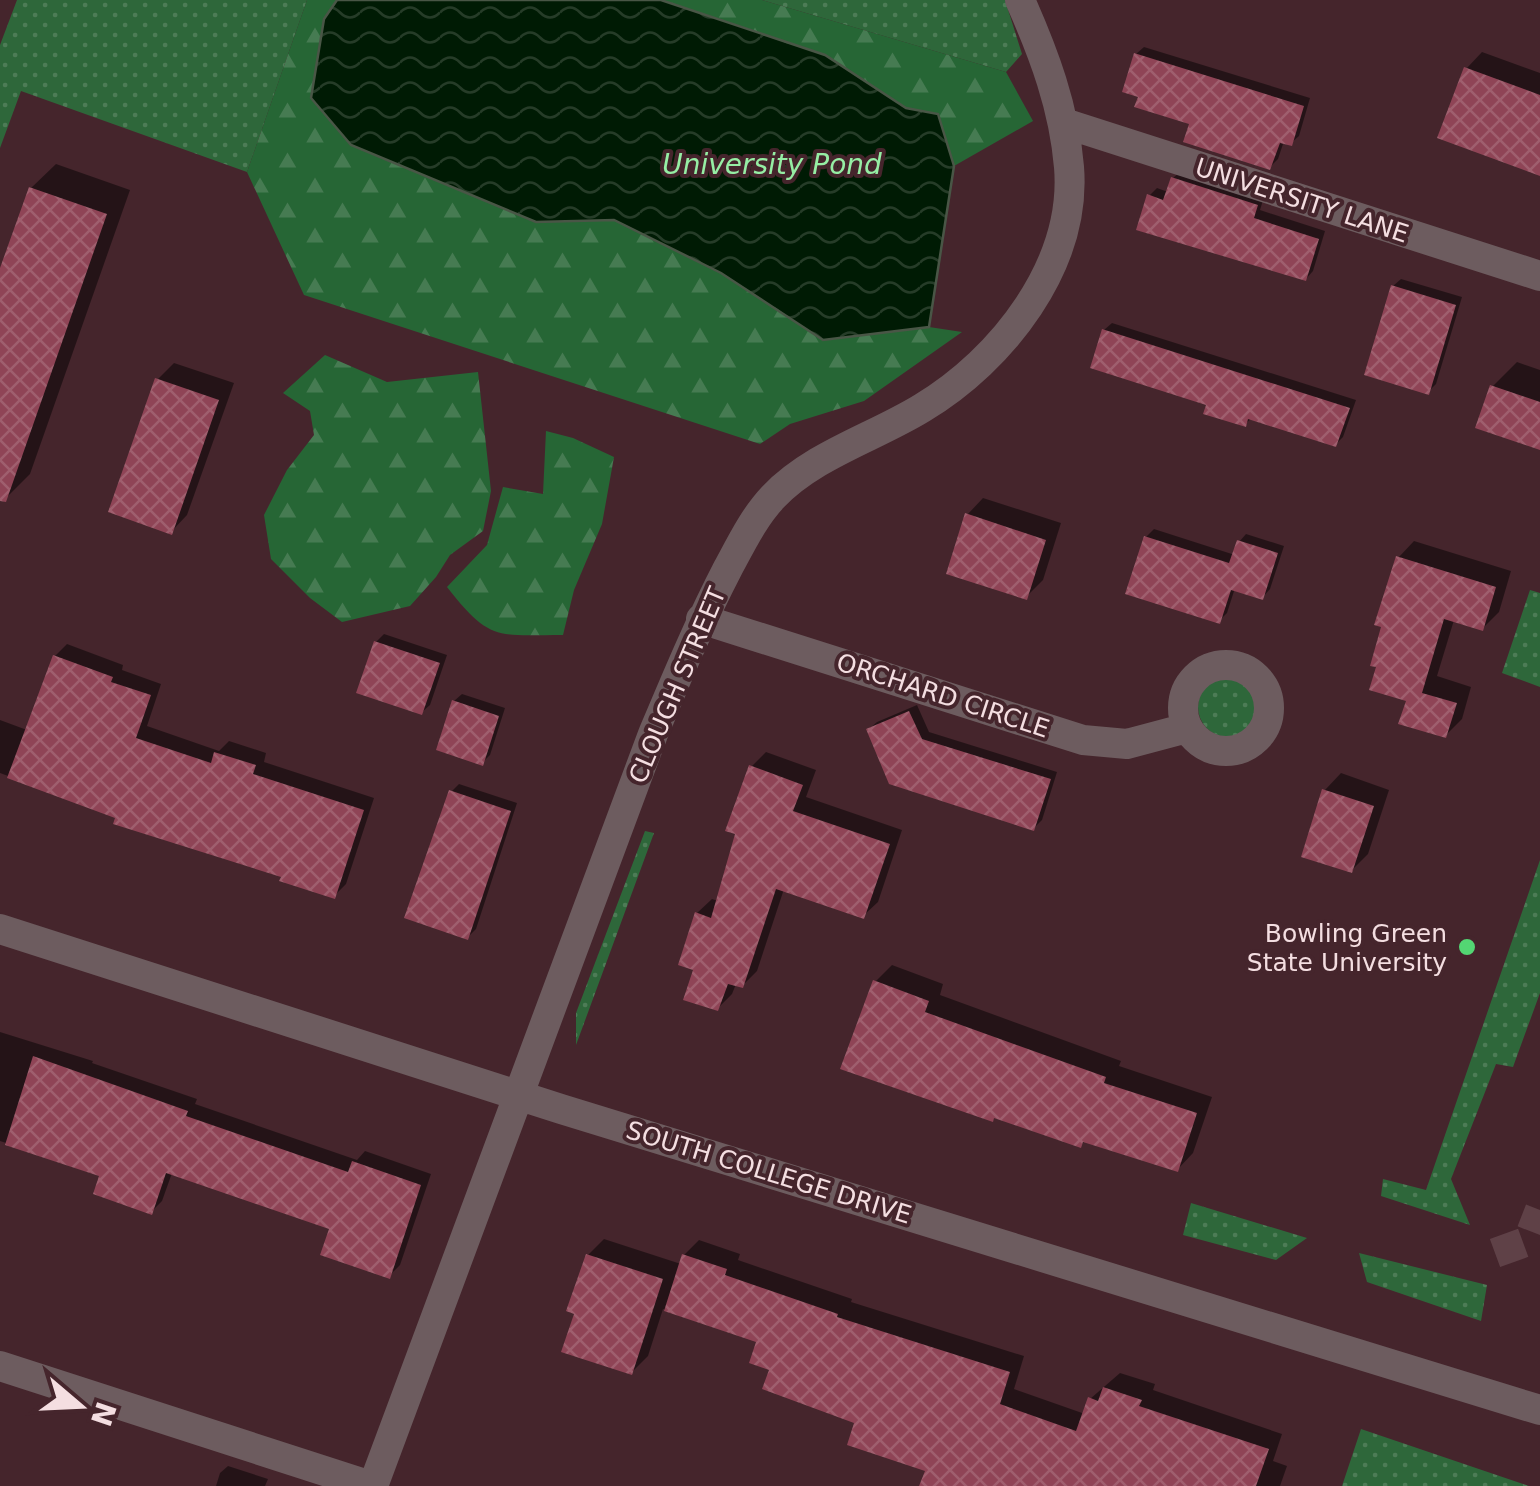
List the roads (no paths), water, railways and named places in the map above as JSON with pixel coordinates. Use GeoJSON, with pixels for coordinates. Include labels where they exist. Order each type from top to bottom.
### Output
{"type":"FeatureCollection","features":[{"type":"Feature","properties":{"kind":"street","name":"CLOUGH STREET"},"geometry":{"type":"LineString","coordinates":[[372,1486],[653,734],[701,619],[745,536],[772,498],[796,476],[924,408],[980,366],[1024,315],[1054,258],[1068,201],[1064,124],[1050,70],[1020,0]]}},
{"type":"Feature","properties":{"kind":"street","name":"UNIVERSITY LANE"},"geometry":{"type":"LineString","coordinates":[[1064,124],[1540,276]]}},
{"type":"Feature","properties":{"kind":"street","name":"ORCHARD CIRCLE"},"geometry":{"type":"LineString","coordinates":[[701,619],[1084,740],[1127,744],[1187,728]]}},
{"type":"Feature","properties":{"kind":"street","name":"SOUTH COLLEGE DRIVE"},"geometry":{"type":"LineString","coordinates":[[0,929],[518,1095],[1540,1410]]}},
{"type":"Feature","properties":{"kind":"street"},"geometry":{"type":"LineString","coordinates":[[0,1366],[372,1486]]}},
{"type":"Feature","properties":{"kind":"water","name":"University Pond"},"geometry":{"type":"Polygon","coordinates":[[[337,0],[661,0],[825,55],[906,108],[938,114],[954,166],[929,327],[823,340],[721,273],[614,220],[536,222],[351,145],[311,98],[324,19],[337,0]]]}},
{"type":"Feature","properties":{"kind":"tunnel"},"geometry":{"type":"LineString","coordinates":[[1495,1253],[1528,1241],[1540,1210]]}},
{"type":"Feature","properties":{"kind":"place","name":"Bowling Green State University"},"geometry":{"type":"Point","coordinates":[1467,947]}}]}
